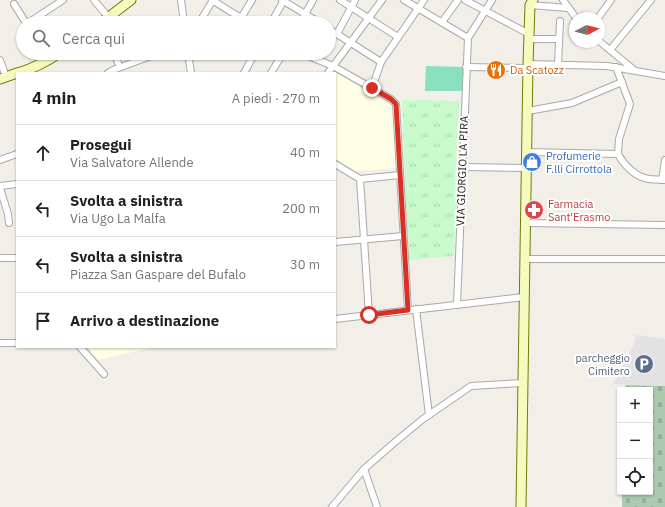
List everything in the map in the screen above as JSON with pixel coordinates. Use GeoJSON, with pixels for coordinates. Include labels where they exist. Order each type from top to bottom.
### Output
{"type":"FeatureCollection","features":[{"type":"Feature","properties":{"kind":"main road"},"geometry":{"type":"LineString","coordinates":[[110,16],[131,0]]}},
{"type":"Feature","properties":{"kind":"main road"},"geometry":{"type":"LineString","coordinates":[[520,507],[529,2]]}},
{"type":"Feature","properties":{"kind":"main road"},"geometry":{"type":"LineString","coordinates":[[34,71],[44,60]]}},
{"type":"Feature","properties":{"kind":"main road"},"geometry":{"type":"LineString","coordinates":[[3,78],[16,74]]}},
{"type":"Feature","properties":{"kind":"street"},"geometry":{"type":"LineString","coordinates":[[38,16],[63,0]]}},
{"type":"Feature","properties":{"kind":"street"},"geometry":{"type":"LineString","coordinates":[[94,0],[102,16]]}},
{"type":"Feature","properties":{"kind":"street"},"geometry":{"type":"LineString","coordinates":[[181,0],[183,16]]}},
{"type":"Feature","properties":{"kind":"street"},"geometry":{"type":"LineString","coordinates":[[203,16],[212,0],[238,16]]}},
{"type":"Feature","properties":{"kind":"street"},"geometry":{"type":"LineString","coordinates":[[242,16],[252,0]]}},
{"type":"Feature","properties":{"kind":"street"},"geometry":{"type":"LineString","coordinates":[[275,16],[283,0],[308,16]]}},
{"type":"Feature","properties":{"kind":"street"},"geometry":{"type":"LineString","coordinates":[[305,14],[313,0]]}},
{"type":"Feature","properties":{"kind":"street"},"geometry":{"type":"LineString","coordinates":[[340,0],[398,37]]}},
{"type":"Feature","properties":{"kind":"street"},"geometry":{"type":"LineString","coordinates":[[356,0],[337,34],[382,62]]}},
{"type":"Feature","properties":{"kind":"street"},"geometry":{"type":"LineString","coordinates":[[329,72],[382,0]]}},
{"type":"Feature","properties":{"kind":"street"},"geometry":{"type":"LineString","coordinates":[[404,0],[468,38],[492,0]]}},
{"type":"Feature","properties":{"kind":"street"},"geometry":{"type":"LineString","coordinates":[[372,88],[382,62],[424,0]]}},
{"type":"Feature","properties":{"kind":"street"},"geometry":{"type":"LineString","coordinates":[[442,22],[458,0]]}},
{"type":"Feature","properties":{"kind":"street"},"geometry":{"type":"LineString","coordinates":[[465,0],[529,36],[559,39]]}},
{"type":"Feature","properties":{"kind":"street"},"geometry":{"type":"LineString","coordinates":[[563,0],[571,12]]}},
{"type":"Feature","properties":{"kind":"street"},"geometry":{"type":"LineString","coordinates":[[602,12],[611,0]]}},
{"type":"Feature","properties":{"kind":"street"},"geometry":{"type":"LineString","coordinates":[[610,50],[651,0]]}},
{"type":"Feature","properties":{"kind":"street"},"geometry":{"type":"LineString","coordinates":[[529,2],[568,8]]}},
{"type":"Feature","properties":{"kind":"street"},"geometry":{"type":"LineString","coordinates":[[14,4],[22,16]]}},
{"type":"Feature","properties":{"kind":"street"},"geometry":{"type":"LineString","coordinates":[[558,64],[560,21]]}},
{"type":"Feature","properties":{"kind":"street","name":"VIA GIORGIO LA PIRA"},"geometry":{"type":"LineString","coordinates":[[457,305],[468,38]]}},
{"type":"Feature","properties":{"kind":"street"},"geometry":{"type":"LineString","coordinates":[[605,46],[634,70]]}},
{"type":"Feature","properties":{"kind":"street"},"geometry":{"type":"LineString","coordinates":[[0,60],[3,78]]}},
{"type":"Feature","properties":{"kind":"street"},"geometry":{"type":"LineString","coordinates":[[110,72],[141,60]]}},
{"type":"Feature","properties":{"kind":"street"},"geometry":{"type":"LineString","coordinates":[[189,60],[191,72]]}},
{"type":"Feature","properties":{"kind":"street"},"geometry":{"type":"LineString","coordinates":[[245,72],[251,60]]}},
{"type":"Feature","properties":{"kind":"street"},"geometry":{"type":"LineString","coordinates":[[272,72],[279,60]]}},
{"type":"Feature","properties":{"kind":"street"},"geometry":{"type":"LineString","coordinates":[[318,60],[333,66],[372,88],[391,99],[396,104],[408,310]]}},
{"type":"Feature","properties":{"kind":"street"},"geometry":{"type":"LineString","coordinates":[[466,67],[558,64],[607,66],[665,76]]}},
{"type":"Feature","properties":{"kind":"street"},"geometry":{"type":"LineString","coordinates":[[616,67],[630,104],[619,139],[618,154],[629,168],[638,176],[648,179],[663,180],[665,160]]}},
{"type":"Feature","properties":{"kind":"street"},"geometry":{"type":"LineString","coordinates":[[528,111],[572,102],[622,82]]}},
{"type":"Feature","properties":{"kind":"street"},"geometry":{"type":"LineString","coordinates":[[527,152],[618,154]]}},
{"type":"Feature","properties":{"kind":"street"},"geometry":{"type":"LineString","coordinates":[[0,160],[16,154]]}},
{"type":"Feature","properties":{"kind":"street"},"geometry":{"type":"LineString","coordinates":[[336,165],[360,178],[400,175]]}},
{"type":"Feature","properties":{"kind":"street"},"geometry":{"type":"LineString","coordinates":[[462,167],[526,168]]}},
{"type":"Feature","properties":{"kind":"street"},"geometry":{"type":"LineString","coordinates":[[360,178],[369,315]]}},
{"type":"Feature","properties":{"kind":"street"},"geometry":{"type":"LineString","coordinates":[[9,223],[8,214],[0,187],[16,184]]}},
{"type":"Feature","properties":{"kind":"street"},"geometry":{"type":"LineString","coordinates":[[525,223],[665,225]]}},
{"type":"Feature","properties":{"kind":"street"},"geometry":{"type":"LineString","coordinates":[[336,242],[403,236]]}},
{"type":"Feature","properties":{"kind":"street"},"geometry":{"type":"LineString","coordinates":[[0,258],[16,258]]}},
{"type":"Feature","properties":{"kind":"street"},"geometry":{"type":"LineString","coordinates":[[524,260],[665,259]]}},
{"type":"Feature","properties":{"kind":"street"},"geometry":{"type":"LineString","coordinates":[[336,319],[524,297]]}},
{"type":"Feature","properties":{"kind":"street"},"geometry":{"type":"LineString","coordinates":[[416,310],[429,415]]}},
{"type":"Feature","properties":{"kind":"street"},"geometry":{"type":"LineString","coordinates":[[0,343],[16,343]]}},
{"type":"Feature","properties":{"kind":"street"},"geometry":{"type":"LineString","coordinates":[[81,348],[104,374]]}},
{"type":"Feature","properties":{"kind":"street"},"geometry":{"type":"LineString","coordinates":[[332,507],[364,469],[395,442],[429,415],[471,386],[522,383]]}},
{"type":"Feature","properties":{"kind":"street"},"geometry":{"type":"LineString","coordinates":[[364,469],[377,507]]}},
{"type":"Feature","properties":{"kind":"shaded area"},"geometry":{"type":"Polygon","coordinates":[[[336,73],[393,106],[397,168],[355,171],[336,159],[336,73]]]}},
{"type":"Feature","properties":{"kind":"shaded area","name":"parcheggio Cimitero"},"geometry":{"type":"Polygon","coordinates":[[[636,335],[665,339],[665,386],[613,384],[634,345],[636,335]]]}},
{"type":"Feature","properties":{"kind":"shaded area"},"geometry":{"type":"Polygon","coordinates":[[[89,348],[150,348],[98,360],[89,348]]]}},
{"type":"Feature","properties":{"kind":"green space"},"geometry":{"type":"Polygon","coordinates":[[[426,66],[464,67],[463,91],[425,91],[426,66]]]}},
{"type":"Feature","properties":{"kind":"green space"},"geometry":{"type":"Polygon","coordinates":[[[402,100],[459,101],[455,179],[456,207],[454,256],[408,260],[402,100]]]}},
{"type":"Feature","properties":{"kind":"green space"},"geometry":{"type":"Polygon","coordinates":[[[626,385],[665,386],[665,507],[622,507],[622,495],[653,495],[653,387],[626,387],[626,385]]]}},
{"type":"Feature","properties":{"kind":"place","name":"Da Scatozz"},"geometry":{"type":"Point","coordinates":[496,70]}},
{"type":"Feature","properties":{"kind":"place","name":"Profumerie F.lli Cirrottola"},"geometry":{"type":"Point","coordinates":[532,162]}},
{"type":"Feature","properties":{"kind":"place","name":"Farmacia Sant'Erasmo"},"geometry":{"type":"Point","coordinates":[534,210]}},
{"type":"Feature","properties":{"kind":"place","name":"parcheggio Cimitero"},"geometry":{"type":"Point","coordinates":[644,364]}},
{"type":"Feature","properties":{"kind":"route"},"geometry":{"type":"LineString","coordinates":[[369,315],[408,310],[396,104],[391,99],[372,88]]}}]}
